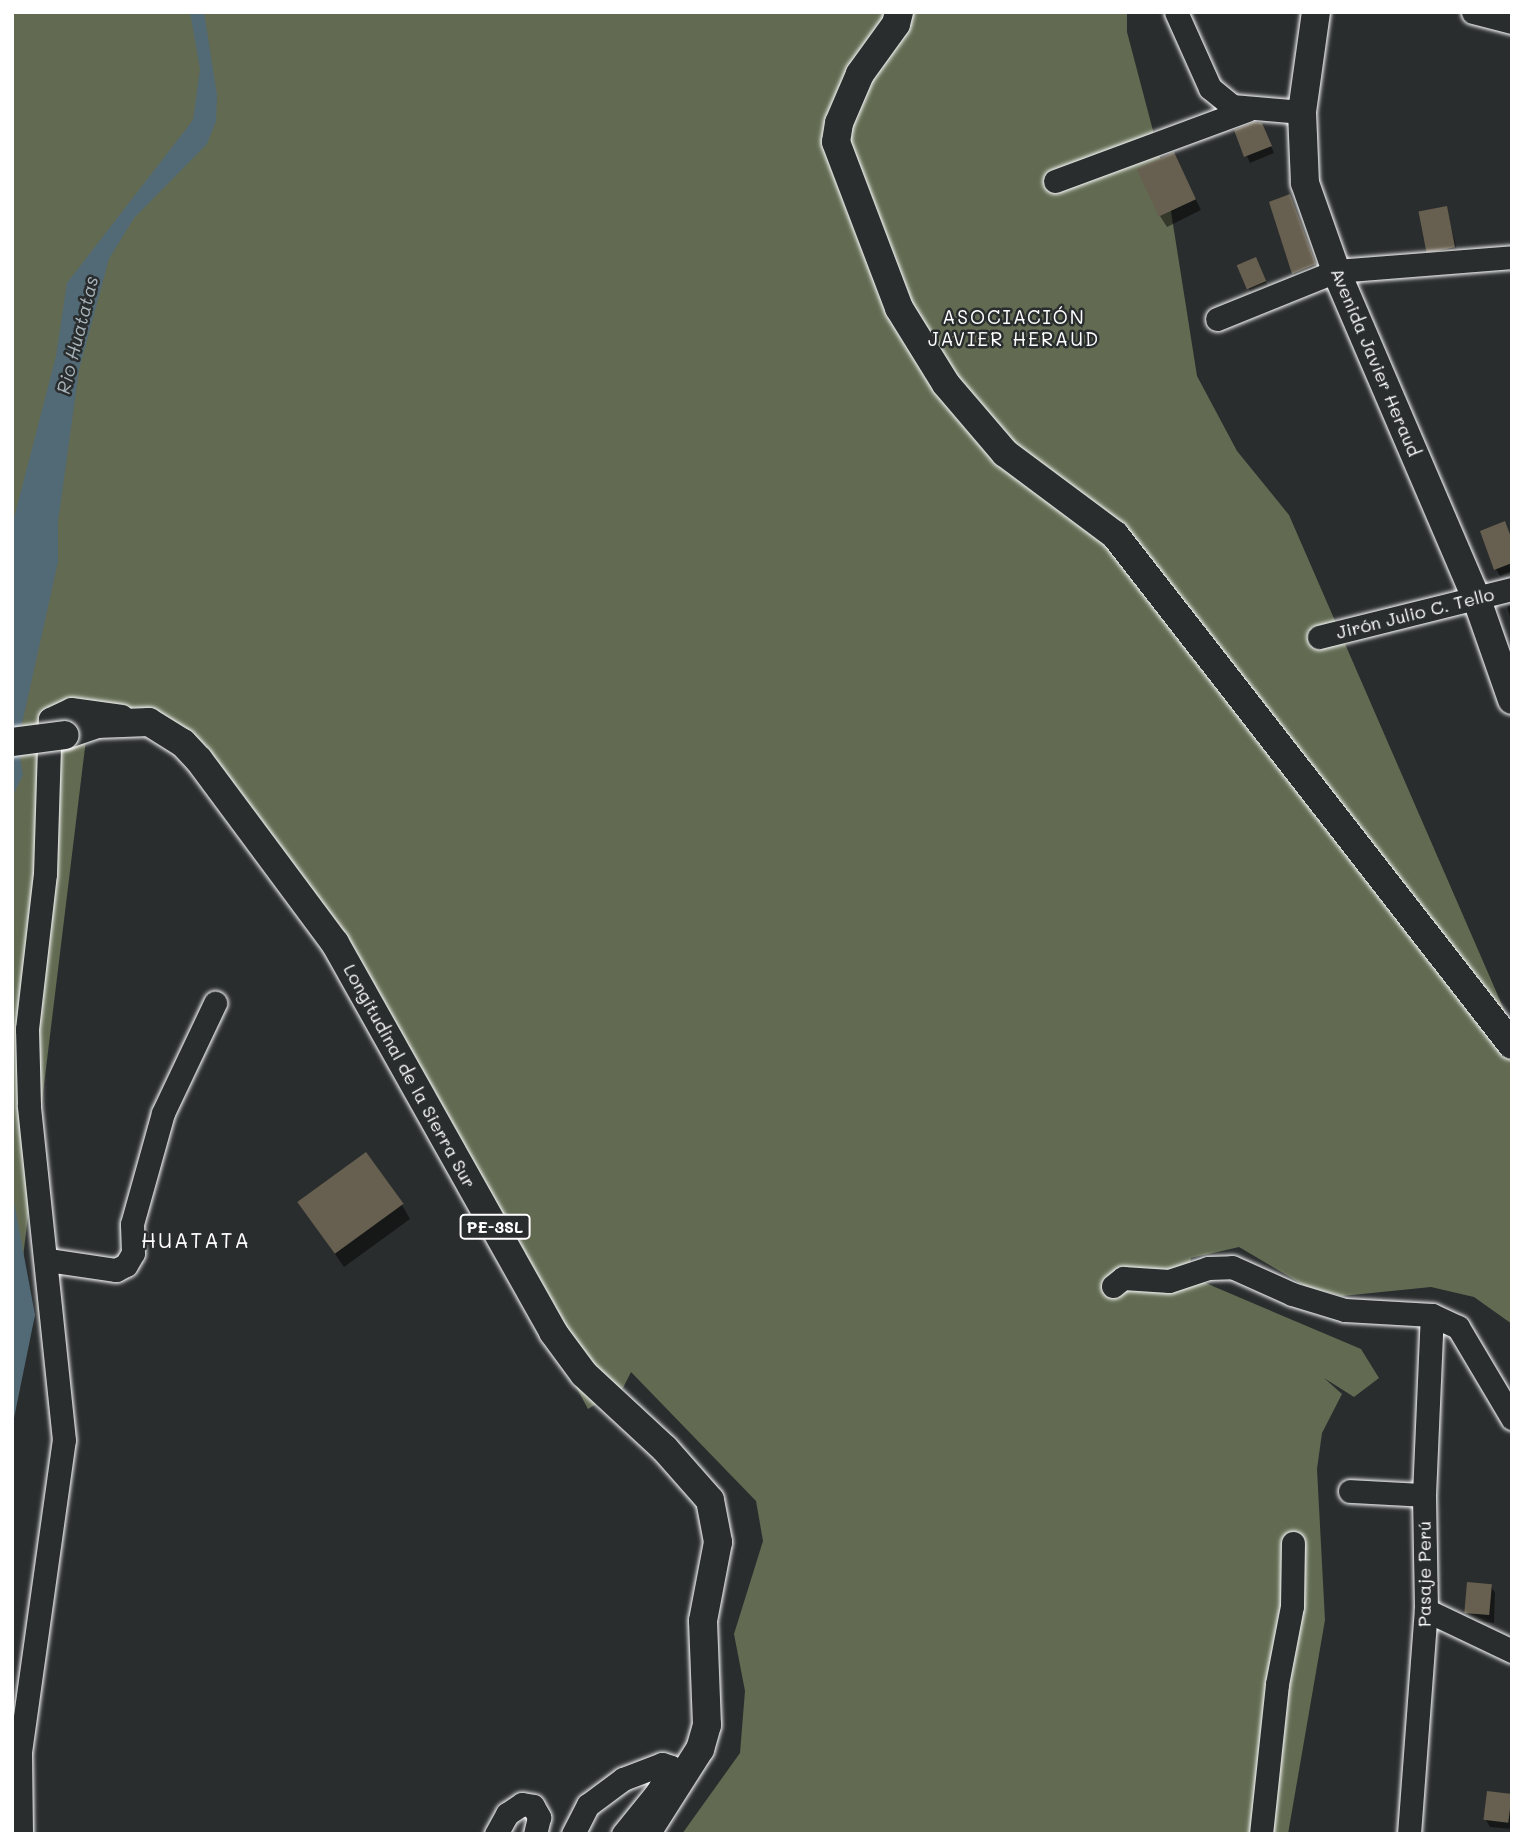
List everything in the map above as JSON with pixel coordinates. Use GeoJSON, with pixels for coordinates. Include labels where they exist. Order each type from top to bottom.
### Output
{"type":"FeatureCollection","features":[{"type":"Feature","properties":{"kind":"main road"},"geometry":{"type":"LineString","coordinates":[[899,12],[896,24],[860,74],[839,123],[836,142],[899,309],[946,384],[1005,453],[1115,535],[1512,1045]]}},
{"type":"Feature","properties":{"kind":"main road","name":"Avenida Javier Heraud"},"geometry":{"type":"LineString","coordinates":[[1317,12],[1303,112],[1305,183],[1336,271],[1476,597],[1512,700]]}},
{"type":"Feature","properties":{"kind":"main road"},"geometry":{"type":"LineString","coordinates":[[12,742],[65,735],[97,724],[149,722]]}},
{"type":"Feature","properties":{"kind":"main road","name":"Longitudinal de la Sierra Sur"},"geometry":{"type":"LineString","coordinates":[[149,722],[183,743],[199,760],[335,943],[561,1342],[584,1374],[665,1449],[710,1500],[718,1542],[703,1622],[707,1725],[700,1749],[646,1834]]}},
{"type":"Feature","properties":{"kind":"street"},"geometry":{"type":"LineString","coordinates":[[1176,12],[1210,88],[1232,106],[1247,110],[1303,112]]}},
{"type":"Feature","properties":{"kind":"street"},"geometry":{"type":"LineString","coordinates":[[1473,12],[1512,22]]}},
{"type":"Feature","properties":{"kind":"street"},"geometry":{"type":"LineString","coordinates":[[1055,181],[1247,110]]}},
{"type":"Feature","properties":{"kind":"street"},"geometry":{"type":"LineString","coordinates":[[1217,319],[1336,271],[1512,257]]}},
{"type":"Feature","properties":{"kind":"street","name":"Jirón Julio C. Tello"},"geometry":{"type":"LineString","coordinates":[[1319,637],[1512,589]]}},
{"type":"Feature","properties":{"kind":"street"},"geometry":{"type":"LineString","coordinates":[[21,1834],[20,1752],[64,1440],[48,1261],[29,1105],[27,1029],[45,874],[50,719],[57,712],[78,709],[149,722]]}},
{"type":"Feature","properties":{"kind":"street"},"geometry":{"type":"LineString","coordinates":[[48,1261],[116,1269],[126,1265],[133,1253],[132,1224],[163,1113],[215,1003]]}},
{"type":"Feature","properties":{"kind":"street"},"geometry":{"type":"LineString","coordinates":[[1112,1286],[1123,1278],[1169,1281],[1208,1268],[1232,1267],[1292,1294],[1345,1310],[1432,1315],[1458,1327],[1512,1418]]}},
{"type":"Feature","properties":{"kind":"street","name":"Pasaje Perú"},"geometry":{"type":"LineString","coordinates":[[1409,1834],[1426,1610],[1424,1494],[1432,1315]]}},
{"type":"Feature","properties":{"kind":"street"},"geometry":{"type":"LineString","coordinates":[[1350,1491],[1424,1494]]}},
{"type":"Feature","properties":{"kind":"street"},"geometry":{"type":"LineString","coordinates":[[1261,1834],[1278,1684],[1292,1606],[1293,1543]]}},
{"type":"Feature","properties":{"kind":"street"},"geometry":{"type":"LineString","coordinates":[[1426,1610],[1512,1651]]}},
{"type":"Feature","properties":{"kind":"street"},"geometry":{"type":"LineString","coordinates":[[573,1834],[588,1805],[623,1779],[662,1764],[671,1767],[657,1792],[623,1834]]}},
{"type":"Feature","properties":{"kind":"street"},"geometry":{"type":"LineString","coordinates":[[496,1834],[507,1814],[522,1804],[533,1806],[539,1817],[534,1834]]}},
{"type":"Feature","properties":{"kind":"green space"},"geometry":{"type":"Polygon","coordinates":[[[12,12],[1127,12],[1127,32],[1166,180],[1197,376],[1237,451],[1289,515],[1512,1028],[1512,1324],[1474,1297],[1431,1287],[1342,1296],[1305,1286],[1239,1247],[1191,1258],[1189,1276],[1361,1349],[1379,1378],[1354,1397],[1324,1378],[1342,1394],[1322,1433],[1317,1469],[1325,1620],[1288,1834],[682,1834],[740,1753],[745,1691],[734,1634],[763,1541],[756,1501],[631,1372],[623,1388],[588,1409],[373,1010],[211,777],[158,734],[87,731],[12,1348],[12,12]]]}},
{"type":"Feature","properties":{"kind":"water","name":"Rio Huatatas"},"geometry":{"type":"Polygon","coordinates":[[[190,12],[204,12],[217,95],[216,121],[207,144],[134,218],[109,259],[79,370],[58,522],[58,562],[21,728],[28,750],[20,758],[23,775],[12,797],[12,526],[56,356],[67,283],[193,120],[200,69],[190,12]]]}},
{"type":"Feature","properties":{"kind":"water"},"geometry":{"type":"Polygon","coordinates":[[[12,1191],[35,1315],[12,1428],[13,1271],[12,1191]]]}},
{"type":"Feature","properties":{"kind":"building"},"geometry":{"type":"Polygon","coordinates":[[[1254,122],[1262,123],[1272,146],[1244,157],[1234,130],[1254,122]]]}},
{"type":"Feature","properties":{"kind":"building"},"geometry":{"type":"Polygon","coordinates":[[[1174,152],[1196,199],[1159,216],[1137,169],[1174,152]]]}},
{"type":"Feature","properties":{"kind":"building"},"geometry":{"type":"Polygon","coordinates":[[[1290,194],[1316,264],[1292,274],[1269,202],[1290,194]]]}},
{"type":"Feature","properties":{"kind":"building"},"geometry":{"type":"Polygon","coordinates":[[[1447,206],[1455,247],[1427,253],[1419,212],[1447,206]]]}},
{"type":"Feature","properties":{"kind":"building"},"geometry":{"type":"Polygon","coordinates":[[[1256,257],[1266,281],[1247,289],[1237,265],[1256,257]]]}},
{"type":"Feature","properties":{"kind":"building"},"geometry":{"type":"Polygon","coordinates":[[[1505,521],[1512,540],[1512,563],[1494,570],[1480,531],[1505,521]]]}},
{"type":"Feature","properties":{"kind":"building"},"geometry":{"type":"Polygon","coordinates":[[[366,1152],[404,1204],[335,1254],[297,1202],[366,1152]]]}},
{"type":"Feature","properties":{"kind":"building"},"geometry":{"type":"Polygon","coordinates":[[[1467,1582],[1492,1584],[1489,1615],[1464,1613],[1467,1582]]]}},
{"type":"Feature","properties":{"kind":"building"},"geometry":{"type":"Polygon","coordinates":[[[1487,1791],[1512,1794],[1508,1823],[1483,1820],[1487,1791]]]}},
{"type":"Feature","properties":{"kind":"district","name":"ASOCIACIÓN JAVIER HERAUD"},"geometry":{"type":"Point","coordinates":[1014,328]}},
{"type":"Feature","properties":{"kind":"district","name":"HUATATA"},"geometry":{"type":"Point","coordinates":[196,1240]}}]}
